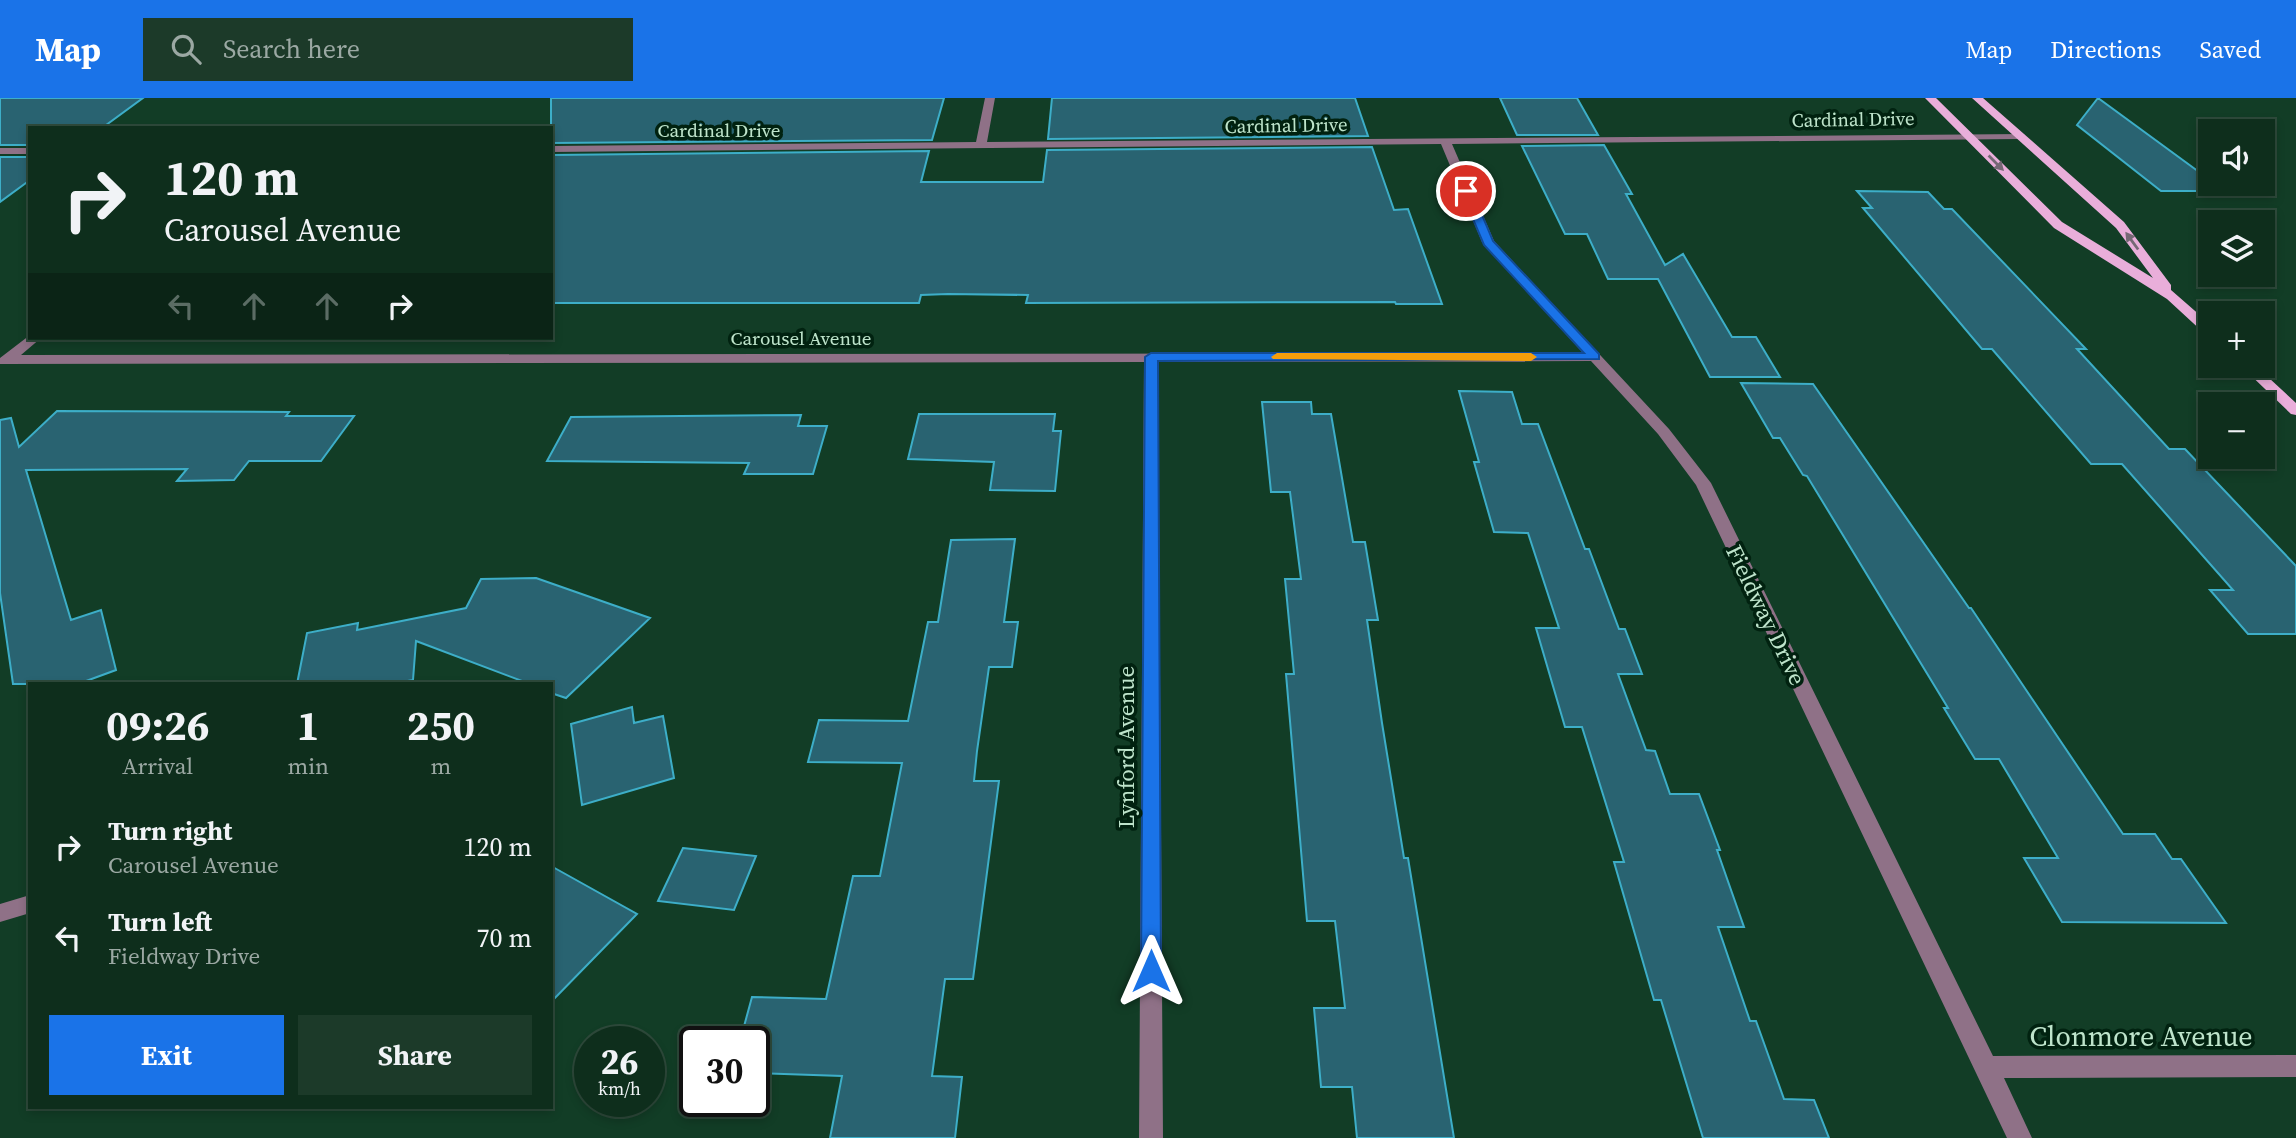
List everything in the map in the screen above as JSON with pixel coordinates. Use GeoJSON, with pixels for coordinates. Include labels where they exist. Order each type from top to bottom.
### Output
{"type":"FeatureCollection","features":[{"type":"Feature","properties":{"kind":"main road"},"geometry":{"type":"LineString","coordinates":[[1930,98],[2058,225],[2172,296],[2198,320]]}},
{"type":"Feature","properties":{"kind":"main road"},"geometry":{"type":"LineString","coordinates":[[1977,98],[2120,225],[2172,296]]}},
{"type":"Feature","properties":{"kind":"main road"},"geometry":{"type":"LineString","coordinates":[[2261,378],[2296,411]]}},
{"type":"Feature","properties":{"kind":"street"},"geometry":{"type":"LineString","coordinates":[[981,146],[990,98]]}},
{"type":"Feature","properties":{"kind":"street","name":"Cardinal Drive"},"geometry":{"type":"LineString","coordinates":[[553,149],[2021,136]]}},
{"type":"Feature","properties":{"kind":"street","name":"Fieldway Drive"},"geometry":{"type":"LineString","coordinates":[[1445,141],[1488,242],[1664,432],[1687,468],[1703,483],[2020,1138]]}},
{"type":"Feature","properties":{"kind":"street"},"geometry":{"type":"LineString","coordinates":[[0,151],[28,151]]}},
{"type":"Feature","properties":{"kind":"street"},"geometry":{"type":"LineString","coordinates":[[4,363],[32,340]]}},
{"type":"Feature","properties":{"kind":"street","name":"Lynford Avenue"},"geometry":{"type":"LineString","coordinates":[[1151,357],[1151,1138]]}},
{"type":"Feature","properties":{"kind":"street","name":"Carousel Avenue"},"geometry":{"type":"LineString","coordinates":[[4,363],[1594,357]]}},
{"type":"Feature","properties":{"kind":"street"},"geometry":{"type":"LineString","coordinates":[[0,913],[28,905]]}},
{"type":"Feature","properties":{"kind":"street","name":"Clonmore Avenue"},"geometry":{"type":"LineString","coordinates":[[1986,1066],[2296,1066]]}},
{"type":"Feature","properties":{"kind":"building"},"geometry":{"type":"Polygon","coordinates":[[[0,98],[143,98],[105,126],[28,126],[28,145],[0,145],[0,98]]]}},
{"type":"Feature","properties":{"kind":"building"},"geometry":{"type":"Polygon","coordinates":[[[551,98],[944,98],[932,140],[553,143],[551,98]]]}},
{"type":"Feature","properties":{"kind":"building"},"geometry":{"type":"Polygon","coordinates":[[[1052,98],[1355,98],[1368,136],[1048,139],[1052,98]]]}},
{"type":"Feature","properties":{"kind":"building"},"geometry":{"type":"Polygon","coordinates":[[[1500,98],[1577,98],[1598,135],[1517,135],[1500,98]]]}},
{"type":"Feature","properties":{"kind":"building"},"geometry":{"type":"Polygon","coordinates":[[[2098,98],[2198,171],[2198,191],[2161,191],[2077,125],[2098,98]]]}},
{"type":"Feature","properties":{"kind":"building"},"geometry":{"type":"Polygon","coordinates":[[[1604,145],[1632,194],[1626,194],[1665,265],[1683,254],[1732,337],[1756,337],[1780,377],[1710,377],[1658,279],[1608,279],[1587,234],[1565,234],[1522,146],[1604,145]]]}},
{"type":"Feature","properties":{"kind":"building"},"geometry":{"type":"Polygon","coordinates":[[[1372,147],[1394,210],[1408,209],[1442,304],[1026,303],[1028,295],[948,294],[921,295],[919,303],[553,303],[553,155],[929,151],[921,182],[1043,182],[1047,150],[1372,147]]]}},
{"type":"Feature","properties":{"kind":"building"},"geometry":{"type":"Polygon","coordinates":[[[0,157],[28,157],[28,181],[0,202],[0,157]]]}},
{"type":"Feature","properties":{"kind":"building"},"geometry":{"type":"Polygon","coordinates":[[[1857,191],[1928,192],[1944,209],[1952,209],[2086,349],[2077,349],[2169,449],[2185,449],[2198,463],[2198,469],[2204,469],[2296,566],[2296,634],[2248,634],[2210,590],[2233,590],[2122,464],[2091,464],[1992,349],[1982,349],[1863,208],[1872,208],[1857,191]]]}},
{"type":"Feature","properties":{"kind":"building"},"geometry":{"type":"Polygon","coordinates":[[[1741,383],[1813,384],[1971,608],[2123,834],[2155,834],[2172,859],[2181,859],[2226,923],[2062,922],[2024,858],[2058,858],[1999,759],[1975,759],[1944,708],[1948,708],[1807,476],[1803,475],[1780,438],[1773,438],[1741,383]]]}},
{"type":"Feature","properties":{"kind":"building"},"geometry":{"type":"Polygon","coordinates":[[[1459,391],[1512,392],[1522,424],[1538,424],[1585,549],[1589,549],[1619,629],[1625,629],[1642,674],[1618,674],[1646,750],[1655,751],[1670,794],[1699,794],[1720,850],[1717,850],[1744,927],[1718,927],[1750,1021],[1756,1021],[1784,1099],[1814,1100],[1829,1138],[1703,1138],[1661,1000],[1654,1000],[1614,862],[1624,862],[1582,727],[1565,727],[1536,628],[1559,628],[1528,533],[1494,532],[1474,462],[1479,462],[1459,391]]]}},
{"type":"Feature","properties":{"kind":"building"},"geometry":{"type":"Polygon","coordinates":[[[1262,402],[1311,402],[1312,414],[1331,414],[1353,542],[1365,542],[1378,620],[1367,620],[1382,723],[1404,858],[1408,858],[1454,1138],[1357,1138],[1352,1087],[1321,1087],[1314,1008],[1345,1008],[1335,921],[1307,921],[1286,674],[1294,674],[1285,579],[1301,579],[1290,492],[1271,492],[1262,402]]]}},
{"type":"Feature","properties":{"kind":"building"},"geometry":{"type":"Polygon","coordinates":[[[57,411],[289,412],[286,416],[354,416],[321,461],[249,461],[234,480],[177,481],[187,469],[26,470],[71,620],[101,610],[116,670],[83,682],[13,684],[0,593],[0,420],[11,418],[19,447],[57,411]]]}},
{"type":"Feature","properties":{"kind":"building"},"geometry":{"type":"Polygon","coordinates":[[[919,414],[1055,414],[1053,431],[1061,431],[1055,491],[990,490],[994,462],[908,459],[919,414]]]}},
{"type":"Feature","properties":{"kind":"building"},"geometry":{"type":"Polygon","coordinates":[[[801,415],[798,426],[827,426],[813,474],[744,474],[749,463],[547,461],[571,417],[801,415]]]}},
{"type":"Feature","properties":{"kind":"building"},"geometry":{"type":"Polygon","coordinates":[[[1015,539],[1004,622],[1018,622],[1012,667],[989,667],[977,751],[974,781],[999,781],[973,979],[945,979],[932,1076],[962,1077],[955,1138],[830,1138],[842,1076],[770,1074],[770,1026],[744,1026],[752,997],[826,999],[853,876],[880,876],[902,763],[808,762],[819,720],[908,721],[928,622],[938,622],[951,540],[1015,539]]]}},
{"type":"Feature","properties":{"kind":"building"},"geometry":{"type":"Polygon","coordinates":[[[536,578],[650,618],[566,698],[553,694],[553,682],[525,682],[416,641],[413,680],[297,682],[307,633],[358,623],[357,630],[466,608],[481,579],[536,578]]]}},
{"type":"Feature","properties":{"kind":"building"},"geometry":{"type":"Polygon","coordinates":[[[632,707],[634,723],[663,716],[674,778],[582,805],[571,724],[632,707]]]}},
{"type":"Feature","properties":{"kind":"building"},"geometry":{"type":"Polygon","coordinates":[[[683,848],[756,856],[734,910],[658,901],[683,848]]]}},
{"type":"Feature","properties":{"kind":"building"},"geometry":{"type":"Polygon","coordinates":[[[553,867],[637,914],[553,1000],[553,867]]]}},
{"type":"Feature","properties":{"kind":"slow traffic"},"geometry":{"type":"LineString","coordinates":[[1277,357],[1531,357]]}},
{"type":"Feature","properties":{"kind":"route"},"geometry":{"type":"LineString","coordinates":[[1151,971],[1151,357],[1594,357],[1488,242],[1466,191]]}}]}
